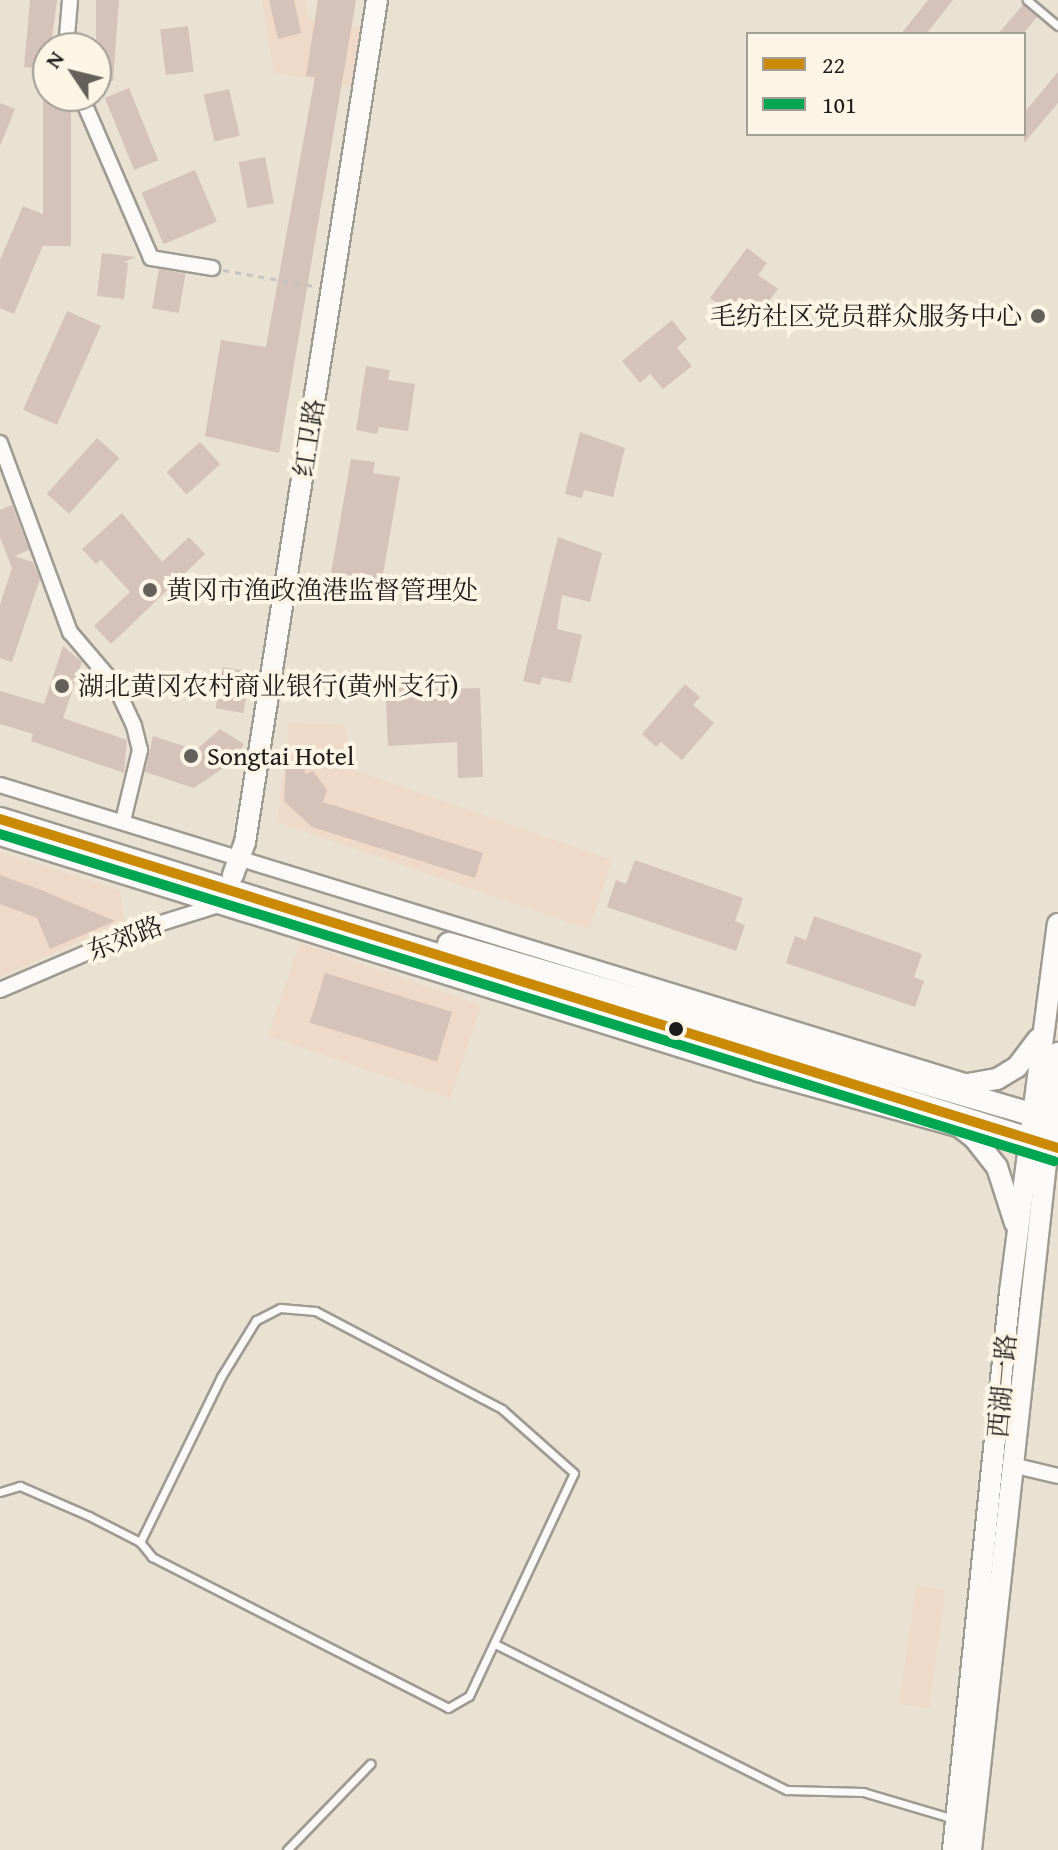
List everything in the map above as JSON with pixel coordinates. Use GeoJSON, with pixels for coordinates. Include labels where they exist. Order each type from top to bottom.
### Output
{"type":"FeatureCollection","features":[{"type":"Feature","properties":{"kind":"main road","name":"红卫路"},"geometry":{"type":"LineString","coordinates":[[236,865],[334,289],[377,0]]}},
{"type":"Feature","properties":{"kind":"main road"},"geometry":{"type":"LineString","coordinates":[[0,804],[236,865],[628,1000],[1047,1119]]}},
{"type":"Feature","properties":{"kind":"main road"},"geometry":{"type":"LineString","coordinates":[[0,819],[254,896],[561,997],[1045,1143]]}},
{"type":"Feature","properties":{"kind":"main road","name":"西湖一路"},"geometry":{"type":"LineString","coordinates":[[1047,1119],[1040,1035],[1058,924]]}},
{"type":"Feature","properties":{"kind":"main road"},"geometry":{"type":"LineString","coordinates":[[944,1088],[979,1085],[1017,1067],[1040,1035]]}},
{"type":"Feature","properties":{"kind":"main road","name":"西湖一路"},"geometry":{"type":"LineString","coordinates":[[971,1850],[965,1821],[1027,1236],[1058,1053]]}},
{"type":"Feature","properties":{"kind":"main road"},"geometry":{"type":"LineString","coordinates":[[939,1111],[967,1133],[997,1167],[1027,1236],[1058,1208]]}},
{"type":"Feature","properties":{"kind":"main road","name":"西湖一路"},"geometry":{"type":"LineString","coordinates":[[953,1850],[965,1821],[1012,1465],[1027,1236]]}},
{"type":"Feature","properties":{"kind":"street"},"geometry":{"type":"LineString","coordinates":[[67,32],[70,0]]}},
{"type":"Feature","properties":{"kind":"street"},"geometry":{"type":"LineString","coordinates":[[88,112],[151,258],[212,268]]}},
{"type":"Feature","properties":{"kind":"street"},"geometry":{"type":"LineString","coordinates":[[0,443],[70,632],[115,685],[134,726],[140,750],[123,821]]}},
{"type":"Feature","properties":{"kind":"street"},"geometry":{"type":"LineString","coordinates":[[0,785],[123,821],[236,865],[979,1085]]}},
{"type":"Feature","properties":{"kind":"street"},"geometry":{"type":"LineString","coordinates":[[0,838],[758,1074],[967,1133]]}},
{"type":"Feature","properties":{"kind":"street","name":"东郊路"},"geometry":{"type":"LineString","coordinates":[[0,990],[142,929],[254,896]]}},
{"type":"Feature","properties":{"kind":"street"},"geometry":{"type":"LineString","coordinates":[[1012,1465],[1058,1476]]}},
{"type":"Feature","properties":{"kind":"lane"},"geometry":{"type":"LineString","coordinates":[[1027,0],[1058,26]]}},
{"type":"Feature","properties":{"kind":"lane"},"geometry":{"type":"LineString","coordinates":[[0,1492],[20,1486],[140,1542],[152,1557],[448,1708],[469,1696],[574,1473],[502,1409],[315,1311],[280,1308],[256,1320],[221,1377],[140,1542]]}},
{"type":"Feature","properties":{"kind":"lane"},"geometry":{"type":"LineString","coordinates":[[495,1644],[787,1790],[863,1792],[923,1814],[965,1821]]}},
{"type":"Feature","properties":{"kind":"lane"},"geometry":{"type":"LineString","coordinates":[[287,1850],[370,1764]]}},
{"type":"Feature","properties":{"kind":"path"},"geometry":{"type":"LineString","coordinates":[[212,268],[334,289]]}},
{"type":"Feature","properties":{"kind":"shaded area"},"geometry":{"type":"Polygon","coordinates":[[[262,0],[305,0],[309,20],[360,28],[353,87],[274,72],[262,0]]]}},
{"type":"Feature","properties":{"kind":"shaded area"},"geometry":{"type":"Polygon","coordinates":[[[289,723],[345,725],[351,769],[612,860],[589,929],[277,822],[289,723]]]}},
{"type":"Feature","properties":{"kind":"shaded area"},"geometry":{"type":"Polygon","coordinates":[[[0,852],[120,890],[124,921],[0,977],[0,852]]]}},
{"type":"Feature","properties":{"kind":"shaded area"},"geometry":{"type":"Polygon","coordinates":[[[300,943],[482,1006],[450,1098],[268,1036],[300,943]]]}},
{"type":"Feature","properties":{"kind":"shaded area"},"geometry":{"type":"Polygon","coordinates":[[[916,1586],[946,1590],[929,1708],[899,1704],[916,1586]]]}},
{"type":"Feature","properties":{"kind":"building"},"geometry":{"type":"Polygon","coordinates":[[[30,0],[57,0],[53,32],[32,32],[32,68],[24,67],[30,0]]]}},
{"type":"Feature","properties":{"kind":"building"},"geometry":{"type":"Polygon","coordinates":[[[96,0],[119,0],[113,81],[112,32],[96,32],[96,0]]]}},
{"type":"Feature","properties":{"kind":"building"},"geometry":{"type":"Polygon","coordinates":[[[269,0],[294,0],[301,33],[278,39],[269,0]]]}},
{"type":"Feature","properties":{"kind":"building"},"geometry":{"type":"Polygon","coordinates":[[[318,0],[356,0],[279,453],[205,436],[221,340],[266,347],[315,77],[306,76],[318,0]]]}},
{"type":"Feature","properties":{"kind":"building"},"geometry":{"type":"Polygon","coordinates":[[[928,0],[953,0],[928,32],[903,32],[928,0]]]}},
{"type":"Feature","properties":{"kind":"building"},"geometry":{"type":"Polygon","coordinates":[[[1023,5],[1037,17],[1025,32],[1000,32],[1023,5]]]}},
{"type":"Feature","properties":{"kind":"building"},"geometry":{"type":"Polygon","coordinates":[[[188,26],[194,72],[166,75],[160,29],[188,26]]]}},
{"type":"Feature","properties":{"kind":"building"},"geometry":{"type":"Polygon","coordinates":[[[1058,72],[1058,103],[1024,143],[1026,111],[1058,72]]]}},
{"type":"Feature","properties":{"kind":"building"},"geometry":{"type":"Polygon","coordinates":[[[129,88],[158,160],[134,170],[111,112],[112,95],[129,88]]]}},
{"type":"Feature","properties":{"kind":"building"},"geometry":{"type":"Polygon","coordinates":[[[229,89],[240,136],[214,142],[204,95],[229,89]]]}},
{"type":"Feature","properties":{"kind":"building"},"geometry":{"type":"Polygon","coordinates":[[[0,103],[15,109],[0,146],[0,103]]]}},
{"type":"Feature","properties":{"kind":"building"},"geometry":{"type":"Polygon","coordinates":[[[43,112],[71,112],[71,246],[43,246],[43,112]]]}},
{"type":"Feature","properties":{"kind":"building"},"geometry":{"type":"Polygon","coordinates":[[[265,157],[274,203],[247,208],[238,162],[265,157]]]}},
{"type":"Feature","properties":{"kind":"building"},"geometry":{"type":"Polygon","coordinates":[[[195,170],[217,222],[163,244],[142,193],[195,170]]]}},
{"type":"Feature","properties":{"kind":"building"},"geometry":{"type":"Polygon","coordinates":[[[23,206],[54,219],[14,314],[0,308],[0,260],[23,206]]]}},
{"type":"Feature","properties":{"kind":"building"},"geometry":{"type":"Polygon","coordinates":[[[747,248],[767,263],[758,275],[778,289],[760,313],[739,297],[729,311],[710,298],[747,248]]]}},
{"type":"Feature","properties":{"kind":"building"},"geometry":{"type":"Polygon","coordinates":[[[102,253],[136,257],[124,262],[128,263],[124,299],[97,296],[102,253]]]}},
{"type":"Feature","properties":{"kind":"building"},"geometry":{"type":"Polygon","coordinates":[[[159,269],[186,274],[179,313],[152,308],[159,269]]]}},
{"type":"Feature","properties":{"kind":"building"},"geometry":{"type":"Polygon","coordinates":[[[67,311],[101,326],[57,425],[23,410],[67,311]]]}},
{"type":"Feature","properties":{"kind":"building"},"geometry":{"type":"Polygon","coordinates":[[[672,320],[687,339],[677,348],[692,366],[663,389],[650,374],[640,383],[622,361],[672,320]]]}},
{"type":"Feature","properties":{"kind":"building"},"geometry":{"type":"Polygon","coordinates":[[[366,366],[390,370],[388,380],[415,384],[408,431],[379,427],[377,434],[356,430],[366,366]]]}},
{"type":"Feature","properties":{"kind":"building"},"geometry":{"type":"Polygon","coordinates":[[[580,432],[625,448],[613,497],[584,490],[582,498],[565,494],[580,432]]]}},
{"type":"Feature","properties":{"kind":"building"},"geometry":{"type":"Polygon","coordinates":[[[97,438],[119,458],[69,514],[47,494],[97,438]]]}},
{"type":"Feature","properties":{"kind":"building"},"geometry":{"type":"Polygon","coordinates":[[[200,442],[220,464],[187,494],[167,472],[200,442]]]}},
{"type":"Feature","properties":{"kind":"building"},"geometry":{"type":"Polygon","coordinates":[[[351,459],[375,462],[373,473],[400,477],[380,591],[351,586],[350,593],[328,590],[351,459]]]}},
{"type":"Feature","properties":{"kind":"building"},"geometry":{"type":"Polygon","coordinates":[[[12,505],[29,550],[14,556],[33,562],[40,579],[12,662],[0,658],[0,605],[12,568],[0,537],[0,510],[12,505]]]}},
{"type":"Feature","properties":{"kind":"building"},"geometry":{"type":"Polygon","coordinates":[[[122,513],[162,562],[189,537],[205,554],[111,644],[94,626],[130,592],[101,560],[96,564],[82,549],[122,513]]]}},
{"type":"Feature","properties":{"kind":"building"},"geometry":{"type":"Polygon","coordinates":[[[558,537],[602,553],[590,602],[562,595],[557,629],[582,635],[571,683],[542,677],[540,685],[523,681],[558,537]]]}},
{"type":"Feature","properties":{"kind":"building","name":"湖北黄冈农村商业银行(黄州支行)"},"geometry":{"type":"Polygon","coordinates":[[[63,646],[82,662],[63,718],[127,740],[124,773],[31,741],[33,734],[0,724],[0,691],[44,704],[63,646]]]}},
{"type":"Feature","properties":{"kind":"building"},"geometry":{"type":"Polygon","coordinates":[[[223,667],[251,672],[243,713],[216,708],[223,667]]]}},
{"type":"Feature","properties":{"kind":"building"},"geometry":{"type":"Polygon","coordinates":[[[435,680],[435,689],[480,688],[483,777],[458,778],[457,742],[388,746],[385,683],[435,680]]]}},
{"type":"Feature","properties":{"kind":"building"},"geometry":{"type":"Polygon","coordinates":[[[685,684],[700,697],[693,705],[714,723],[682,760],[661,742],[656,747],[642,734],[685,684]]]}},
{"type":"Feature","properties":{"kind":"building","name":"Songtai Hotel"},"geometry":{"type":"Polygon","coordinates":[[[220,729],[244,744],[232,762],[194,788],[145,772],[153,736],[196,750],[220,729]]]}},
{"type":"Feature","properties":{"kind":"building"},"geometry":{"type":"Polygon","coordinates":[[[286,760],[306,761],[305,774],[313,771],[327,790],[323,802],[483,853],[475,878],[312,827],[284,801],[286,760]]]}},
{"type":"Feature","properties":{"kind":"building"},"geometry":{"type":"Polygon","coordinates":[[[635,860],[743,898],[735,921],[745,925],[736,951],[607,907],[616,880],[626,884],[635,860]]]}},
{"type":"Feature","properties":{"kind":"building"},"geometry":{"type":"Polygon","coordinates":[[[0,875],[115,921],[50,949],[37,918],[0,904],[0,875]]]}},
{"type":"Feature","properties":{"kind":"building"},"geometry":{"type":"Polygon","coordinates":[[[814,916],[922,954],[914,977],[924,981],[915,1007],[786,963],[795,936],[806,940],[814,916]]]}},
{"type":"Feature","properties":{"kind":"building"},"geometry":{"type":"Polygon","coordinates":[[[325,973],[452,1012],[437,1062],[310,1023],[325,973]]]}},
{"type":"Feature","properties":{"kind":"transit line","name":"22"},"geometry":{"type":"LineString","coordinates":[[0,819],[1058,1148]]}},
{"type":"Feature","properties":{"kind":"transit line","name":"101"},"geometry":{"type":"LineString","coordinates":[[0,834],[1054,1161]]}},
{"type":"Feature","properties":{"kind":"place","name":"毛纺社区党员群众服务中心"},"geometry":{"type":"Point","coordinates":[1038,316]}},
{"type":"Feature","properties":{"kind":"place","name":"黄冈市渔政渔港监督管理处"},"geometry":{"type":"Point","coordinates":[150,590]}},
{"type":"Feature","properties":{"kind":"place","name":"湖北黄冈农村商业银行(黄州支行)"},"geometry":{"type":"Point","coordinates":[62,686]}},
{"type":"Feature","properties":{"kind":"place","name":"Songtai Hotel"},"geometry":{"type":"Point","coordinates":[191,756]}}]}
